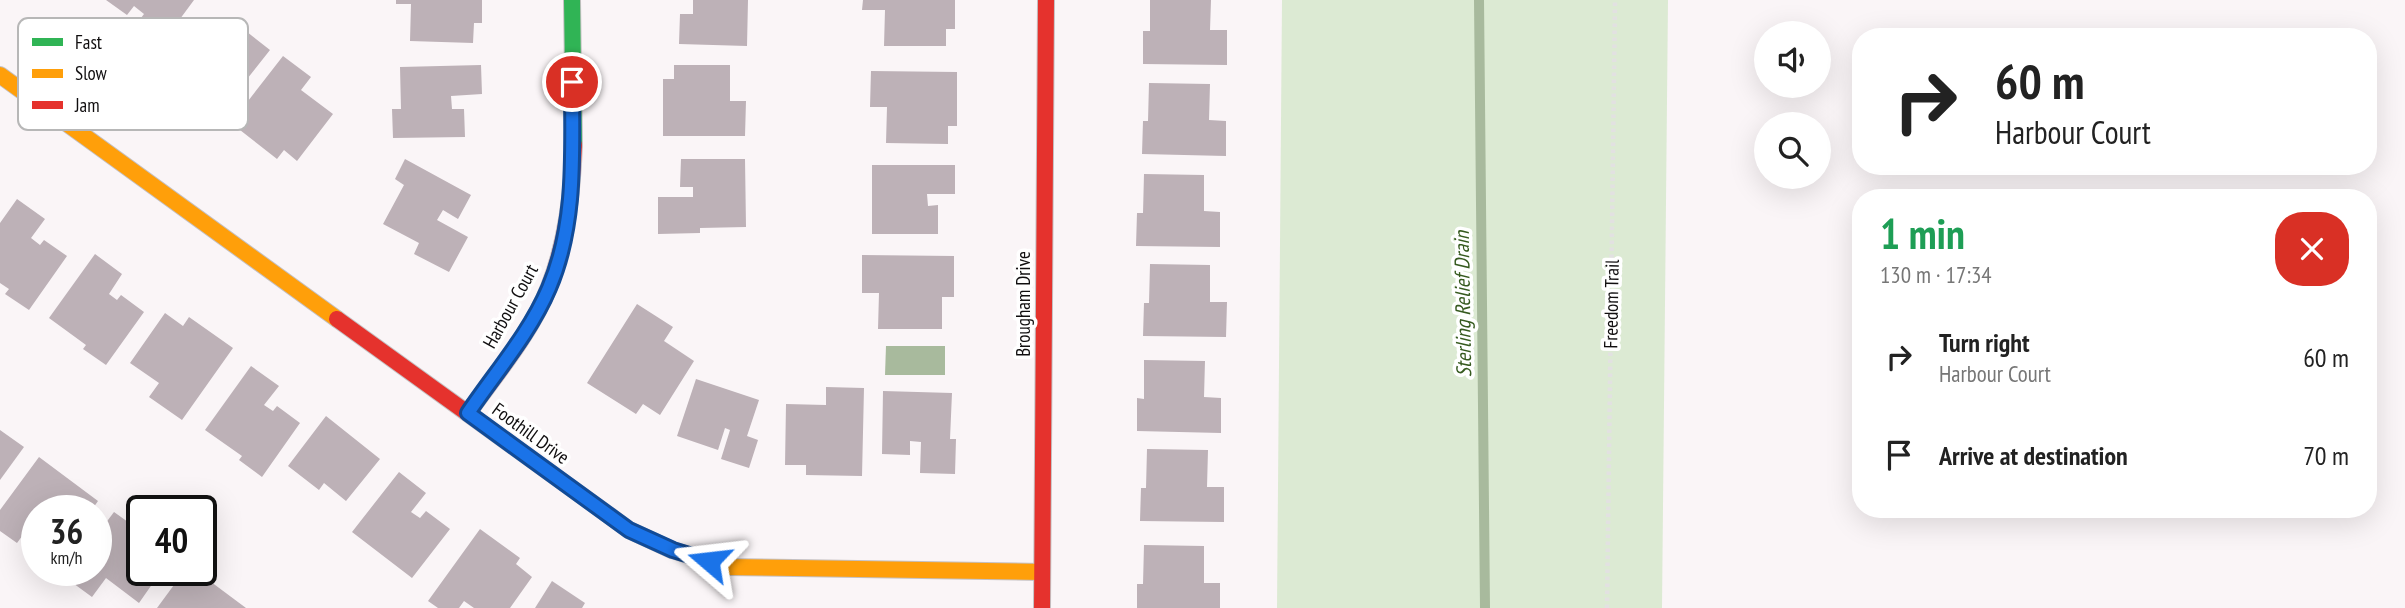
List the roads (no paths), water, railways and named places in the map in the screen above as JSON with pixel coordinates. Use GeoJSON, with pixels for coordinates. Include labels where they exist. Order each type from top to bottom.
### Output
{"type":"FeatureCollection","features":[{"type":"Feature","properties":{"kind":"street","name":"Harbour Court"},"geometry":{"type":"LineString","coordinates":[[468,413],[524,331],[549,288],[561,251],[571,191],[572,0]]}},
{"type":"Feature","properties":{"kind":"street","name":"Brougham Drive"},"geometry":{"type":"LineString","coordinates":[[1042,608],[1046,0]]}},
{"type":"Feature","properties":{"kind":"street","name":"Foothill Drive"},"geometry":{"type":"LineString","coordinates":[[0,75],[18,88]]}},
{"type":"Feature","properties":{"kind":"street","name":"Foothill Drive"},"geometry":{"type":"LineString","coordinates":[[76,130],[629,530],[673,550],[727,567],[775,570],[1042,572]]}},
{"type":"Feature","properties":{"kind":"waterway","name":"Sterling Relief Drain"},"geometry":{"type":"LineString","coordinates":[[1479,0],[1485,608]]}}]}
